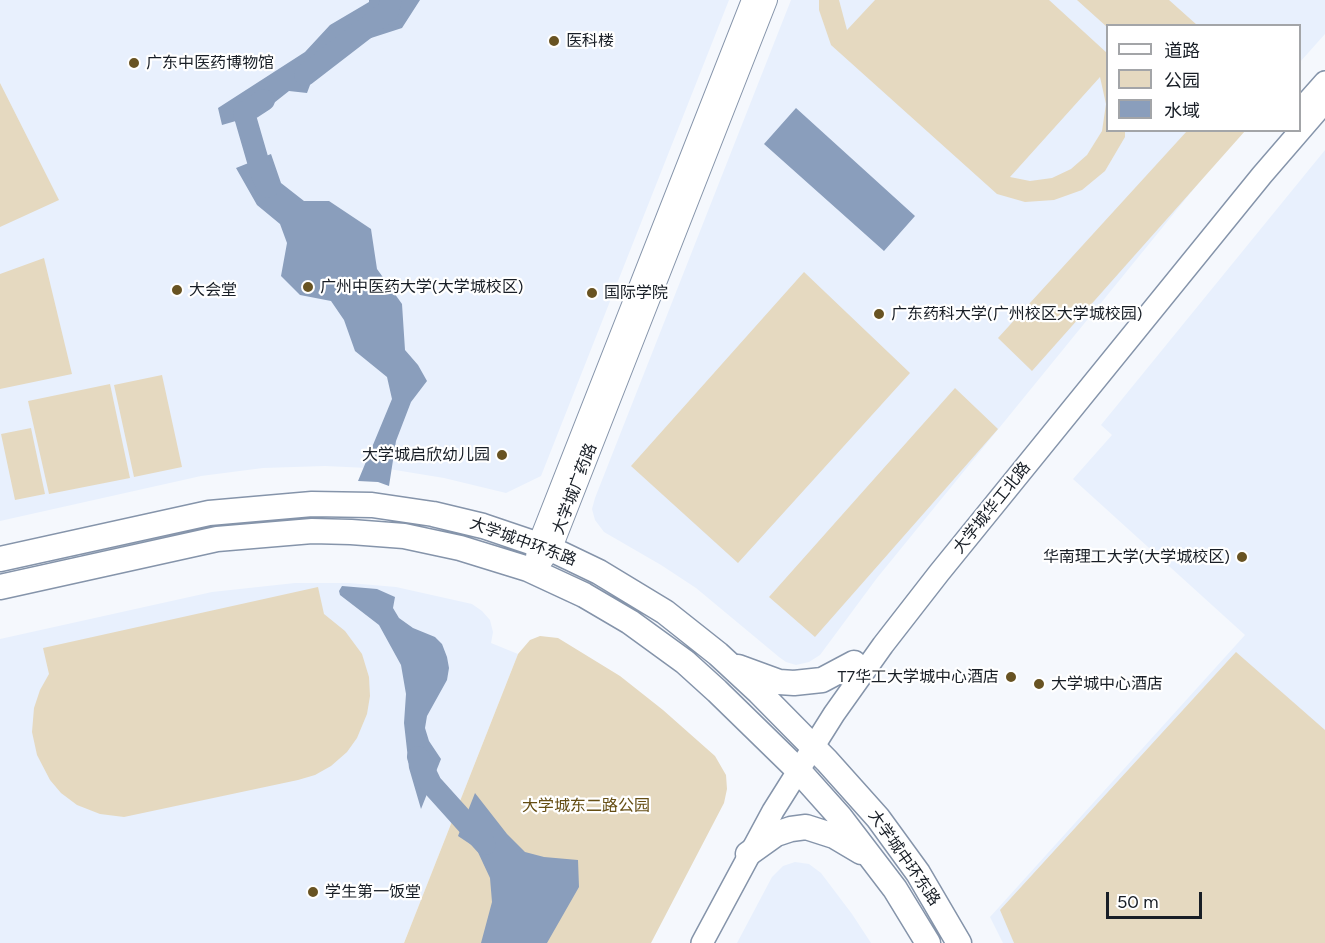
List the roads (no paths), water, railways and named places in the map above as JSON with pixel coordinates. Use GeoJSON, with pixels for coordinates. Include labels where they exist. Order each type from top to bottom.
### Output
{"type":"FeatureCollection","features":[{"type":"Feature","properties":{"kind":"main road"},"geometry":{"type":"LineString","coordinates":[[1301,109],[1325,82]]}},
{"type":"Feature","properties":{"kind":"main road","name":"大学城华工北路"},"geometry":{"type":"LineString","coordinates":[[1301,130],[1325,102]]}},
{"type":"Feature","properties":{"kind":"main road","name":"大学城华工北路"},"geometry":{"type":"LineString","coordinates":[[687,943],[748,828],[793,766],[854,663],[910,588],[1281,132]]}},
{"type":"Feature","properties":{"kind":"main road","name":"大学城华工北路"},"geometry":{"type":"LineString","coordinates":[[808,742],[927,588],[1300,132]]}},
{"type":"Feature","properties":{"kind":"main road","name":"大学城中环东路"},"geometry":{"type":"LineString","coordinates":[[0,559],[209,513],[301,504],[352,504],[408,509],[468,521],[544,546],[599,572],[645,599],[683,626],[728,663],[845,781],[890,835],[918,873],[960,943]]}},
{"type":"Feature","properties":{"kind":"main road","name":"大学城中环东路"},"geometry":{"type":"LineString","coordinates":[[0,587],[217,539],[312,531],[370,533],[428,540],[475,552],[534,572],[600,604],[666,647],[712,685],[840,817],[878,865],[928,943]]}},
{"type":"Feature","properties":{"kind":"main road"},"geometry":{"type":"LineString","coordinates":[[728,663],[761,676],[794,683],[822,680],[854,663]]}},
{"type":"Feature","properties":{"kind":"main road","name":"大学城华工北路"},"geometry":{"type":"LineString","coordinates":[[702,943],[793,766]]}},
{"type":"Feature","properties":{"kind":"main road"},"geometry":{"type":"LineString","coordinates":[[748,854],[776,834],[806,827],[834,836],[878,865]]}},
{"type":"Feature","properties":{"kind":"street","name":"大学城广药路"},"geometry":{"type":"LineString","coordinates":[[534,572],[752,0]]}},
{"type":"Feature","properties":{"kind":"street","name":"大学城广药路"},"geometry":{"type":"LineString","coordinates":[[544,546],[767,0]]}},
{"type":"Feature","properties":{"kind":"water"},"geometry":{"type":"Polygon","coordinates":[[[369,0],[420,0],[402,28],[337,49],[316,69],[307,93],[289,91],[260,114],[222,125],[218,108],[305,52],[330,25],[369,0]]]}},
{"type":"Feature","properties":{"kind":"water"},"geometry":{"type":"Polygon","coordinates":[[[796,108],[915,216],[884,251],[764,144],[796,108]]]}},
{"type":"Feature","properties":{"kind":"water"},"geometry":{"type":"Polygon","coordinates":[[[271,154],[281,183],[304,201],[329,201],[371,229],[377,269],[402,304],[405,350],[418,365],[427,381],[411,402],[396,441],[389,486],[378,482],[358,481],[392,399],[387,377],[355,351],[344,320],[331,301],[300,295],[281,276],[287,243],[280,224],[257,205],[236,168],[271,154]]]}},
{"type":"Feature","properties":{"kind":"water"},"geometry":{"type":"Polygon","coordinates":[[[342,586],[377,589],[395,597],[393,608],[399,618],[413,628],[435,637],[442,644],[447,657],[449,668],[447,680],[427,716],[425,728],[429,741],[441,759],[421,809],[409,768],[404,723],[406,694],[401,665],[379,625],[340,595],[339,591],[342,586]]]}},
{"type":"Feature","properties":{"kind":"water"},"geometry":{"type":"Polygon","coordinates":[[[475,793],[507,834],[525,852],[544,857],[578,860],[579,887],[547,943],[481,943],[492,902],[490,878],[476,848],[458,836],[475,793]]]}},
{"type":"Feature","properties":{"kind":"waterway"},"geometry":{"type":"LineString","coordinates":[[305,75],[388,11],[391,0]]}},
{"type":"Feature","properties":{"kind":"waterway"},"geometry":{"type":"LineString","coordinates":[[264,100],[244,113],[262,175],[268,187]]}},
{"type":"Feature","properties":{"kind":"waterway"},"geometry":{"type":"LineString","coordinates":[[418,757],[431,784],[485,844]]}},
{"type":"Feature","properties":{"kind":"place","name":"医科楼"},"geometry":{"type":"Point","coordinates":[554,41]}},
{"type":"Feature","properties":{"kind":"place","name":"广东中医药博物馆"},"geometry":{"type":"Point","coordinates":[134,63]}},
{"type":"Feature","properties":{"kind":"place","name":"广州中医药大学(大学城校区)"},"geometry":{"type":"Point","coordinates":[308,287]}},
{"type":"Feature","properties":{"kind":"place","name":"大会堂"},"geometry":{"type":"Point","coordinates":[177,290]}},
{"type":"Feature","properties":{"kind":"place","name":"国际学院"},"geometry":{"type":"Point","coordinates":[592,293]}},
{"type":"Feature","properties":{"kind":"place","name":"广东药科大学(广州校区大学城校园)"},"geometry":{"type":"Point","coordinates":[879,314]}},
{"type":"Feature","properties":{"kind":"place","name":"大学城启欣幼儿园"},"geometry":{"type":"Point","coordinates":[502,455]}},
{"type":"Feature","properties":{"kind":"place","name":"华南理工大学(大学城校区)"},"geometry":{"type":"Point","coordinates":[1242,557]}},
{"type":"Feature","properties":{"kind":"place","name":"T7华工大学城中心酒店"},"geometry":{"type":"Point","coordinates":[1011,677]}},
{"type":"Feature","properties":{"kind":"place","name":"大学城中心酒店"},"geometry":{"type":"Point","coordinates":[1039,684]}},
{"type":"Feature","properties":{"kind":"place","name":"学生第一饭堂"},"geometry":{"type":"Point","coordinates":[313,892]}},
{"type":"Feature","properties":{"kind":"park label","name":"大学城东二路公园"},"geometry":{"type":"Point","coordinates":[586,806]}}]}
